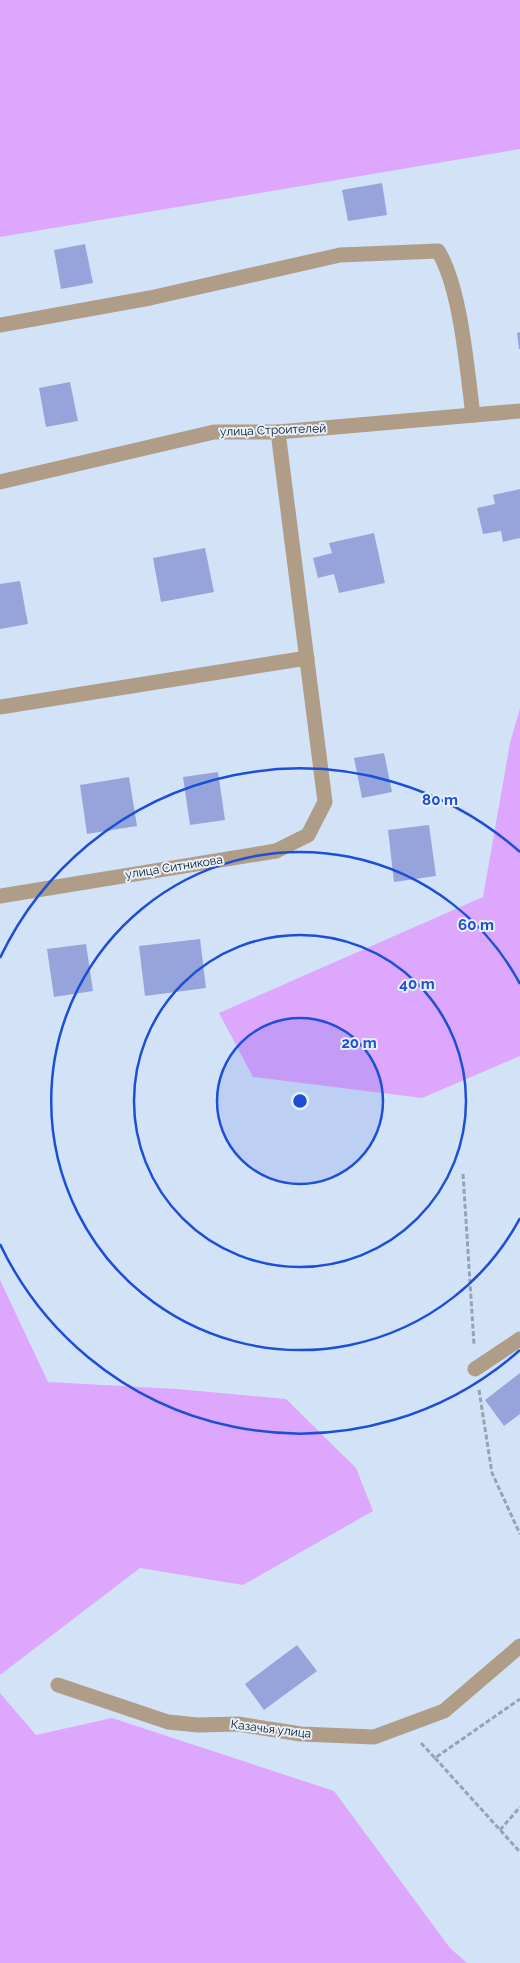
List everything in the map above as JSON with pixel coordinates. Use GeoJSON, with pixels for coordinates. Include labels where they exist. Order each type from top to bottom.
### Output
{"type":"FeatureCollection","features":[{"type":"Feature","properties":{"kind":"street"},"geometry":{"type":"LineString","coordinates":[[0,325],[150,298],[340,255],[438,251],[447,265],[461,330],[473,415]]}},
{"type":"Feature","properties":{"kind":"street","name":"улица Строителей"},"geometry":{"type":"LineString","coordinates":[[0,482],[214,432],[278,432],[520,411]]}},
{"type":"Feature","properties":{"kind":"street"},"geometry":{"type":"LineString","coordinates":[[0,707],[307,658],[278,432]]}},
{"type":"Feature","properties":{"kind":"street","name":"улица Ситникова"},"geometry":{"type":"LineString","coordinates":[[0,896],[276,851],[308,835],[325,802],[307,658]]}},
{"type":"Feature","properties":{"kind":"street"},"geometry":{"type":"LineString","coordinates":[[475,1369],[520,1338]]}},
{"type":"Feature","properties":{"kind":"street","name":"Казачья улица"},"geometry":{"type":"LineString","coordinates":[[58,1685],[168,1722],[198,1725],[238,1724],[301,1734],[374,1737],[444,1711],[520,1646]]}},
{"type":"Feature","properties":{"kind":"path"},"geometry":{"type":"LineString","coordinates":[[435,1758],[520,1699]]}},
{"type":"Feature","properties":{"kind":"path"},"geometry":{"type":"LineString","coordinates":[[424,1718],[414,1736],[520,1852]]}},
{"type":"Feature","properties":{"kind":"path"},"geometry":{"type":"LineString","coordinates":[[500,1830],[520,1807]]}},
{"type":"Feature","properties":{"kind":"shaded area"},"geometry":{"type":"Polygon","coordinates":[[[0,0],[520,0],[520,149],[0,237],[0,0]]]}},
{"type":"Feature","properties":{"kind":"shaded area"},"geometry":{"type":"Polygon","coordinates":[[[520,708],[520,1056],[422,1098],[253,1077],[219,1013],[483,897],[510,743],[520,708]]]}},
{"type":"Feature","properties":{"kind":"shaded area"},"geometry":{"type":"Polygon","coordinates":[[[0,1280],[48,1382],[177,1389],[286,1399],[356,1468],[373,1511],[243,1585],[140,1568],[0,1675],[0,1280]]]}},
{"type":"Feature","properties":{"kind":"shaded area"},"geometry":{"type":"Polygon","coordinates":[[[0,1693],[36,1735],[112,1718],[334,1791],[450,1948],[467,1963],[0,1963],[0,1693]]]}},
{"type":"Feature","properties":{"kind":"building"},"geometry":{"type":"Polygon","coordinates":[[[382,183],[387,215],[348,221],[342,190],[382,183]]]}},
{"type":"Feature","properties":{"kind":"building"},"geometry":{"type":"Polygon","coordinates":[[[85,244],[93,283],[61,289],[54,250],[85,244]]]}},
{"type":"Feature","properties":{"kind":"building"},"geometry":{"type":"Polygon","coordinates":[[[520,332],[520,349],[519,349],[517,333],[520,332]]]}},
{"type":"Feature","properties":{"kind":"building"},"geometry":{"type":"Polygon","coordinates":[[[70,382],[78,421],[46,427],[39,388],[70,382]]]}},
{"type":"Feature","properties":{"kind":"building"},"geometry":{"type":"Polygon","coordinates":[[[520,489],[520,538],[503,542],[501,531],[483,534],[477,508],[495,504],[493,495],[520,489]]]}},
{"type":"Feature","properties":{"kind":"building"},"geometry":{"type":"Polygon","coordinates":[[[374,533],[385,583],[339,593],[334,574],[318,578],[313,558],[332,553],[329,543],[374,533]]]}},
{"type":"Feature","properties":{"kind":"building"},"geometry":{"type":"Polygon","coordinates":[[[205,548],[214,592],[161,602],[153,558],[205,548]]]}},
{"type":"Feature","properties":{"kind":"building"},"geometry":{"type":"Polygon","coordinates":[[[20,581],[28,624],[0,629],[0,584],[20,581]]]}},
{"type":"Feature","properties":{"kind":"building"},"geometry":{"type":"Polygon","coordinates":[[[384,753],[392,792],[362,798],[354,758],[384,753]]]}},
{"type":"Feature","properties":{"kind":"building"},"geometry":{"type":"Polygon","coordinates":[[[218,772],[225,820],[190,825],[183,777],[218,772]]]}},
{"type":"Feature","properties":{"kind":"building"},"geometry":{"type":"Polygon","coordinates":[[[129,777],[137,826],[87,834],[80,785],[129,777]]]}},
{"type":"Feature","properties":{"kind":"building"},"geometry":{"type":"Polygon","coordinates":[[[429,825],[436,876],[394,882],[388,830],[429,825]]]}},
{"type":"Feature","properties":{"kind":"building"},"geometry":{"type":"Polygon","coordinates":[[[200,939],[206,988],[145,996],[139,946],[200,939]]]}},
{"type":"Feature","properties":{"kind":"building"},"geometry":{"type":"Polygon","coordinates":[[[86,944],[93,991],[54,997],[47,949],[86,944]]]}},
{"type":"Feature","properties":{"kind":"building"},"geometry":{"type":"Polygon","coordinates":[[[520,1373],[520,1414],[504,1426],[485,1400],[520,1373]]]}},
{"type":"Feature","properties":{"kind":"building"},"geometry":{"type":"Polygon","coordinates":[[[297,1645],[317,1671],[264,1710],[245,1684],[297,1645]]]}}]}
